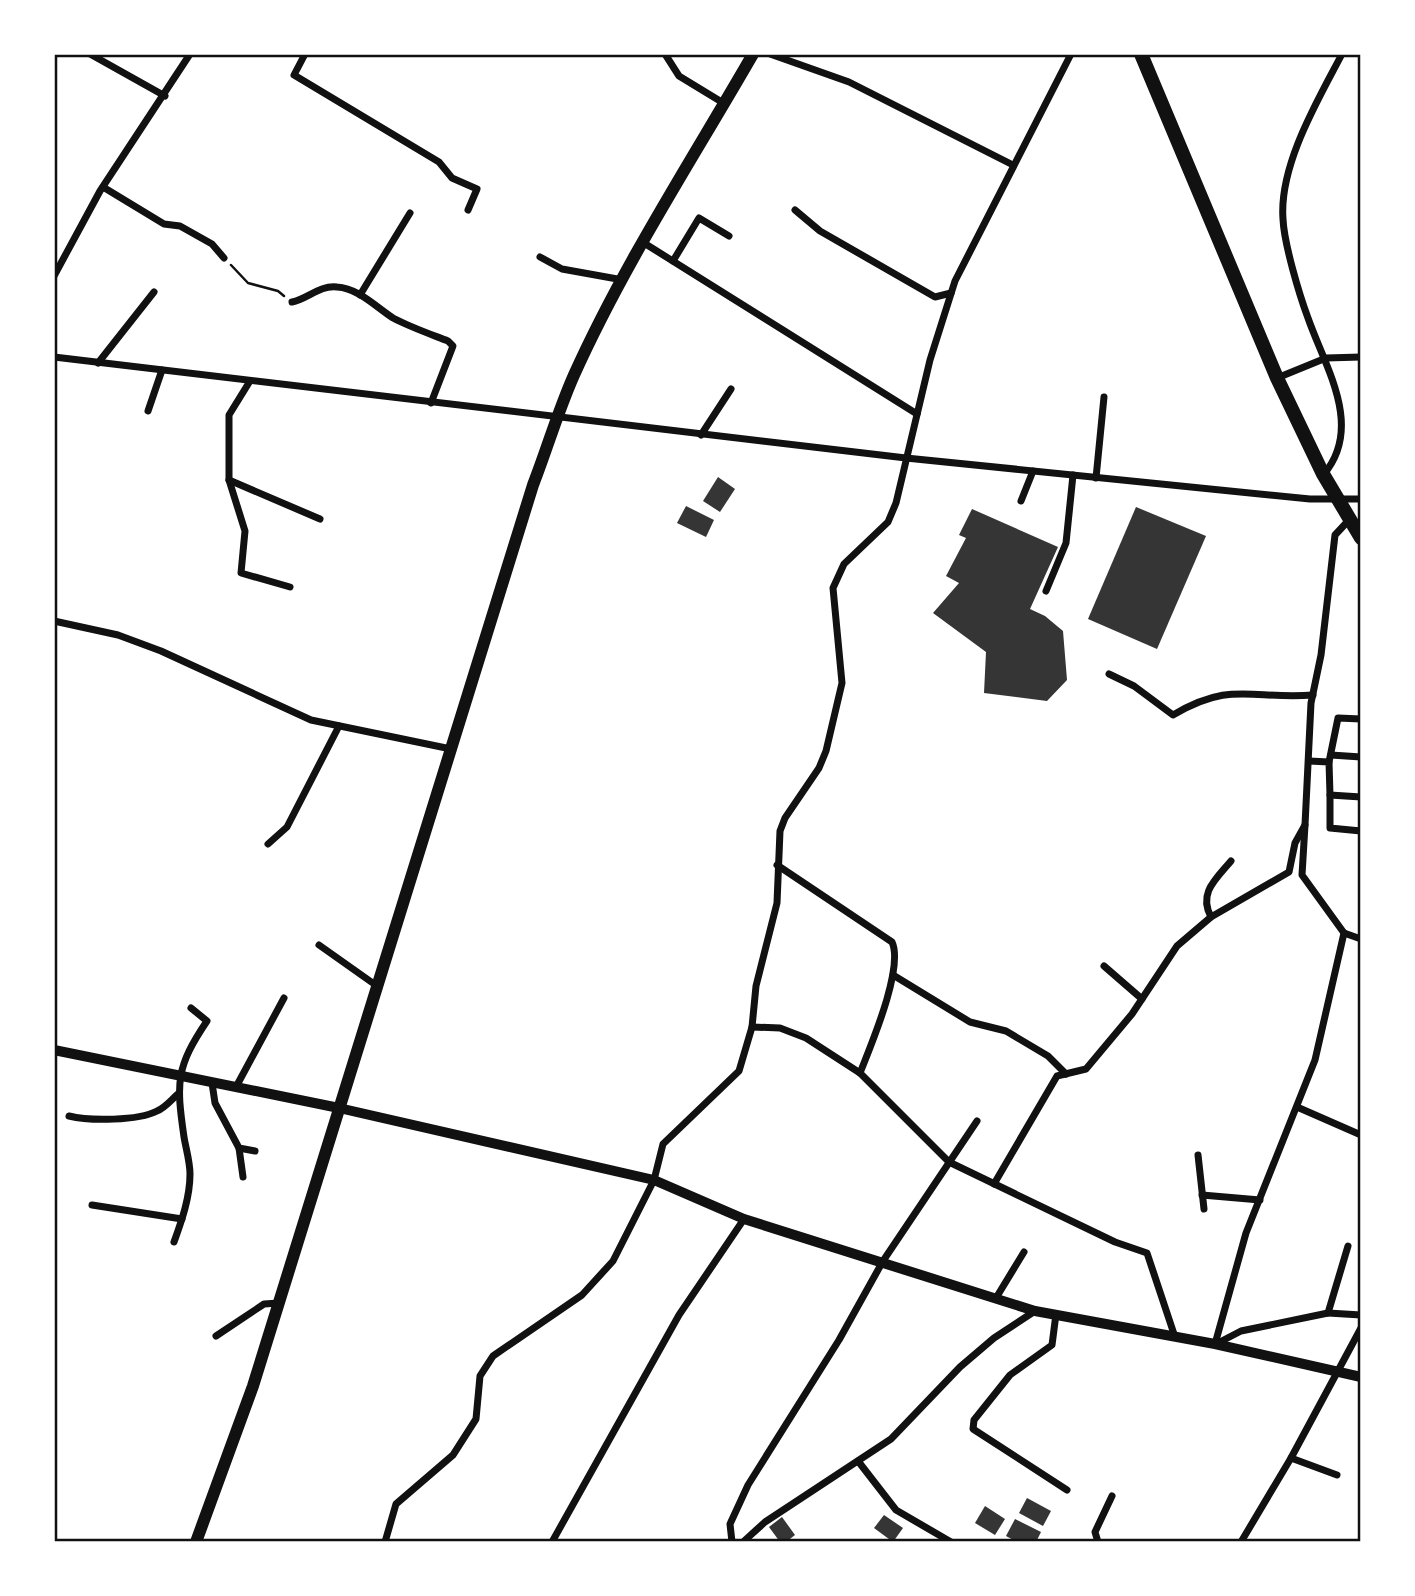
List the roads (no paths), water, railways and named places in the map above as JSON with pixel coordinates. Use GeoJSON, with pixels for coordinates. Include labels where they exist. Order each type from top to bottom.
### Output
{"type":"FeatureCollection","features":[{"type":"Feature","properties":{"kind":"main road"},"geometry":{"type":"LineString","coordinates":[[196,1542],[253,1386],[533,485],[558,418],[574,376],[623,280],[753,54]]}},
{"type":"Feature","properties":{"kind":"main road"},"geometry":{"type":"LineString","coordinates":[[1141,54],[1278,378],[1323,474],[1361,538]]}},
{"type":"Feature","properties":{"kind":"street"},"geometry":{"type":"LineString","coordinates":[[90,54],[165,96]]}},
{"type":"Feature","properties":{"kind":"street"},"geometry":{"type":"LineString","coordinates":[[54,276],[103,187],[190,54]]}},
{"type":"Feature","properties":{"kind":"street"},"geometry":{"type":"LineString","coordinates":[[305,54],[294,75],[439,162],[452,178],[477,189],[468,210]]}},
{"type":"Feature","properties":{"kind":"street"},"geometry":{"type":"LineString","coordinates":[[665,54],[679,76],[725,104]]}},
{"type":"Feature","properties":{"kind":"street"},"geometry":{"type":"LineString","coordinates":[[770,54],[849,82],[1013,165]]}},
{"type":"Feature","properties":{"kind":"street"},"geometry":{"type":"LineString","coordinates":[[385,1542],[396,1504],[453,1455],[476,1419],[481,1376],[493,1356],[582,1295],[613,1261],[654,1180],[663,1144],[739,1071],[752,1027],[756,986],[778,903],[777,865],[785,817],[819,768],[826,751],[842,683],[832,588],[844,564],[888,522],[897,503],[917,414],[951,293],[1013,165],[1072,54]]}},
{"type":"Feature","properties":{"kind":"street"},"geometry":{"type":"LineString","coordinates":[[1323,474],[1334,461],[1342,419],[1339,396],[1308,318],[1282,220],[1284,191],[1306,122],[1342,54]]}},
{"type":"Feature","properties":{"kind":"street"},"geometry":{"type":"LineString","coordinates":[[103,187],[164,223],[180,226],[212,244],[224,258]]}},
{"type":"Feature","properties":{"kind":"street"},"geometry":{"type":"LineString","coordinates":[[795,210],[820,231],[935,296],[951,293]]}},
{"type":"Feature","properties":{"kind":"street"},"geometry":{"type":"LineString","coordinates":[[360,295],[410,213]]}},
{"type":"Feature","properties":{"kind":"street"},"geometry":{"type":"LineString","coordinates":[[673,261],[699,218],[729,236]]}},
{"type":"Feature","properties":{"kind":"street"},"geometry":{"type":"LineString","coordinates":[[644,243],[917,414]]}},
{"type":"Feature","properties":{"kind":"street"},"geometry":{"type":"LineString","coordinates":[[540,257],[562,269],[623,280]]}},
{"type":"Feature","properties":{"kind":"street"},"geometry":{"type":"LineString","coordinates":[[292,302],[339,286],[360,295],[395,318],[453,346],[430,402]]}},
{"type":"Feature","properties":{"kind":"street"},"geometry":{"type":"LineString","coordinates":[[98,363],[155,292]]}},
{"type":"Feature","properties":{"kind":"street"},"geometry":{"type":"LineString","coordinates":[[54,357],[906,458],[1310,499],[1361,499]]}},
{"type":"Feature","properties":{"kind":"street"},"geometry":{"type":"LineString","coordinates":[[1278,378],[1326,358],[1361,357]]}},
{"type":"Feature","properties":{"kind":"street"},"geometry":{"type":"LineString","coordinates":[[148,411],[162,370]]}},
{"type":"Feature","properties":{"kind":"street"},"geometry":{"type":"LineString","coordinates":[[250,381],[229,415],[229,480],[245,531],[241,573],[290,587]]}},
{"type":"Feature","properties":{"kind":"street"},"geometry":{"type":"LineString","coordinates":[[701,435],[731,389]]}},
{"type":"Feature","properties":{"kind":"street"},"geometry":{"type":"LineString","coordinates":[[1096,478],[1104,397]]}},
{"type":"Feature","properties":{"kind":"street"},"geometry":{"type":"LineString","coordinates":[[1021,501],[1033,471]]}},
{"type":"Feature","properties":{"kind":"street"},"geometry":{"type":"LineString","coordinates":[[1046,590],[1066,543],[1073,475]]}},
{"type":"Feature","properties":{"kind":"street"},"geometry":{"type":"LineString","coordinates":[[229,480],[320,519]]}},
{"type":"Feature","properties":{"kind":"street"},"geometry":{"type":"LineString","coordinates":[[1349,520],[1335,536],[1321,655],[1313,695],[1302,875],[1344,933],[1361,939]]}},
{"type":"Feature","properties":{"kind":"street"},"geometry":{"type":"LineString","coordinates":[[54,621],[118,635],[311,720],[451,749]]}},
{"type":"Feature","properties":{"kind":"street"},"geometry":{"type":"LineString","coordinates":[[1109,674],[1134,686],[1173,715],[1196,701],[1236,691],[1288,697],[1313,695]]}},
{"type":"Feature","properties":{"kind":"street"},"geometry":{"type":"LineString","coordinates":[[1361,719],[1338,718],[1330,758],[1330,828],[1361,831]]}},
{"type":"Feature","properties":{"kind":"street"},"geometry":{"type":"LineString","coordinates":[[268,844],[287,827],[339,726]]}},
{"type":"Feature","properties":{"kind":"street"},"geometry":{"type":"LineString","coordinates":[[1309,761],[1361,757]]}},
{"type":"Feature","properties":{"kind":"street"},"geometry":{"type":"LineString","coordinates":[[1330,795],[1361,797]]}},
{"type":"Feature","properties":{"kind":"street"},"geometry":{"type":"LineString","coordinates":[[994,1184],[1058,1076],[1086,1069],[1142,999],[1177,946],[1211,917],[1289,872],[1294,843],[1305,825]]}},
{"type":"Feature","properties":{"kind":"street"},"geometry":{"type":"LineString","coordinates":[[1211,917],[1205,904],[1207,889],[1231,860]]}},
{"type":"Feature","properties":{"kind":"street"},"geometry":{"type":"LineString","coordinates":[[777,865],[892,943],[896,953],[893,975],[860,1073]]}},
{"type":"Feature","properties":{"kind":"street"},"geometry":{"type":"LineString","coordinates":[[1216,1344],[1247,1233],[1297,1107],[1324,1027],[1344,933]]}},
{"type":"Feature","properties":{"kind":"street"},"geometry":{"type":"LineString","coordinates":[[319,945],[377,986]]}},
{"type":"Feature","properties":{"kind":"street"},"geometry":{"type":"LineString","coordinates":[[1104,965],[1142,999]]}},
{"type":"Feature","properties":{"kind":"street"},"geometry":{"type":"LineString","coordinates":[[893,975],[970,1022],[1006,1031],[1048,1056],[1066,1074]]}},
{"type":"Feature","properties":{"kind":"street"},"geometry":{"type":"LineString","coordinates":[[236,1087],[284,998]]}},
{"type":"Feature","properties":{"kind":"street"},"geometry":{"type":"LineString","coordinates":[[174,1242],[182,1219],[190,1172],[178,1094],[180,1076],[189,1048],[208,1021],[191,1008]]}},
{"type":"Feature","properties":{"kind":"street"},"geometry":{"type":"LineString","coordinates":[[752,1027],[780,1028],[806,1038],[860,1073],[949,1162],[1115,1242],[1147,1253],[1175,1337]]}},
{"type":"Feature","properties":{"kind":"street"},"geometry":{"type":"LineString","coordinates":[[54,1050],[339,1108],[654,1180],[744,1219],[1035,1311],[1216,1344],[1361,1377]]}},
{"type":"Feature","properties":{"kind":"street"},"geometry":{"type":"LineString","coordinates":[[212,1083],[215,1103],[239,1147],[243,1177]]}},
{"type":"Feature","properties":{"kind":"street"},"geometry":{"type":"LineString","coordinates":[[69,1116],[83,1120],[148,1115],[160,1110],[178,1094]]}},
{"type":"Feature","properties":{"kind":"street"},"geometry":{"type":"LineString","coordinates":[[1297,1107],[1361,1135]]}},
{"type":"Feature","properties":{"kind":"street"},"geometry":{"type":"LineString","coordinates":[[732,1542],[730,1524],[748,1485],[839,1340],[883,1261],[977,1121]]}},
{"type":"Feature","properties":{"kind":"street"},"geometry":{"type":"LineString","coordinates":[[239,1147],[255,1151]]}},
{"type":"Feature","properties":{"kind":"street"},"geometry":{"type":"LineString","coordinates":[[1198,1155],[1204,1209]]}},
{"type":"Feature","properties":{"kind":"street"},"geometry":{"type":"LineString","coordinates":[[1202,1195],[1260,1200]]}},
{"type":"Feature","properties":{"kind":"street"},"geometry":{"type":"LineString","coordinates":[[92,1205],[182,1219]]}},
{"type":"Feature","properties":{"kind":"street"},"geometry":{"type":"LineString","coordinates":[[552,1542],[678,1315],[744,1219]]}},
{"type":"Feature","properties":{"kind":"street"},"geometry":{"type":"LineString","coordinates":[[1328,1313],[1348,1245]]}},
{"type":"Feature","properties":{"kind":"street"},"geometry":{"type":"LineString","coordinates":[[996,1298],[1024,1252]]}},
{"type":"Feature","properties":{"kind":"street"},"geometry":{"type":"LineString","coordinates":[[216,1336],[264,1304],[279,1303]]}},
{"type":"Feature","properties":{"kind":"street"},"geometry":{"type":"LineString","coordinates":[[743,1542],[765,1522],[891,1439],[960,1367],[994,1338],[1035,1311]]}},
{"type":"Feature","properties":{"kind":"street"},"geometry":{"type":"LineString","coordinates":[[1216,1344],[1241,1331],[1328,1313],[1361,1315]]}},
{"type":"Feature","properties":{"kind":"street"},"geometry":{"type":"LineString","coordinates":[[1056,1314],[1052,1345],[1010,1375],[974,1420],[973,1429],[1067,1490]]}},
{"type":"Feature","properties":{"kind":"street"},"geometry":{"type":"LineString","coordinates":[[1241,1542],[1291,1458],[1335,1371],[1361,1328]]}},
{"type":"Feature","properties":{"kind":"street"},"geometry":{"type":"LineString","coordinates":[[1291,1458],[1337,1475]]}},
{"type":"Feature","properties":{"kind":"street"},"geometry":{"type":"LineString","coordinates":[[858,1461],[896,1510],[951,1542]]}},
{"type":"Feature","properties":{"kind":"street"},"geometry":{"type":"LineString","coordinates":[[1098,1542],[1095,1532],[1112,1496]]}}]}
